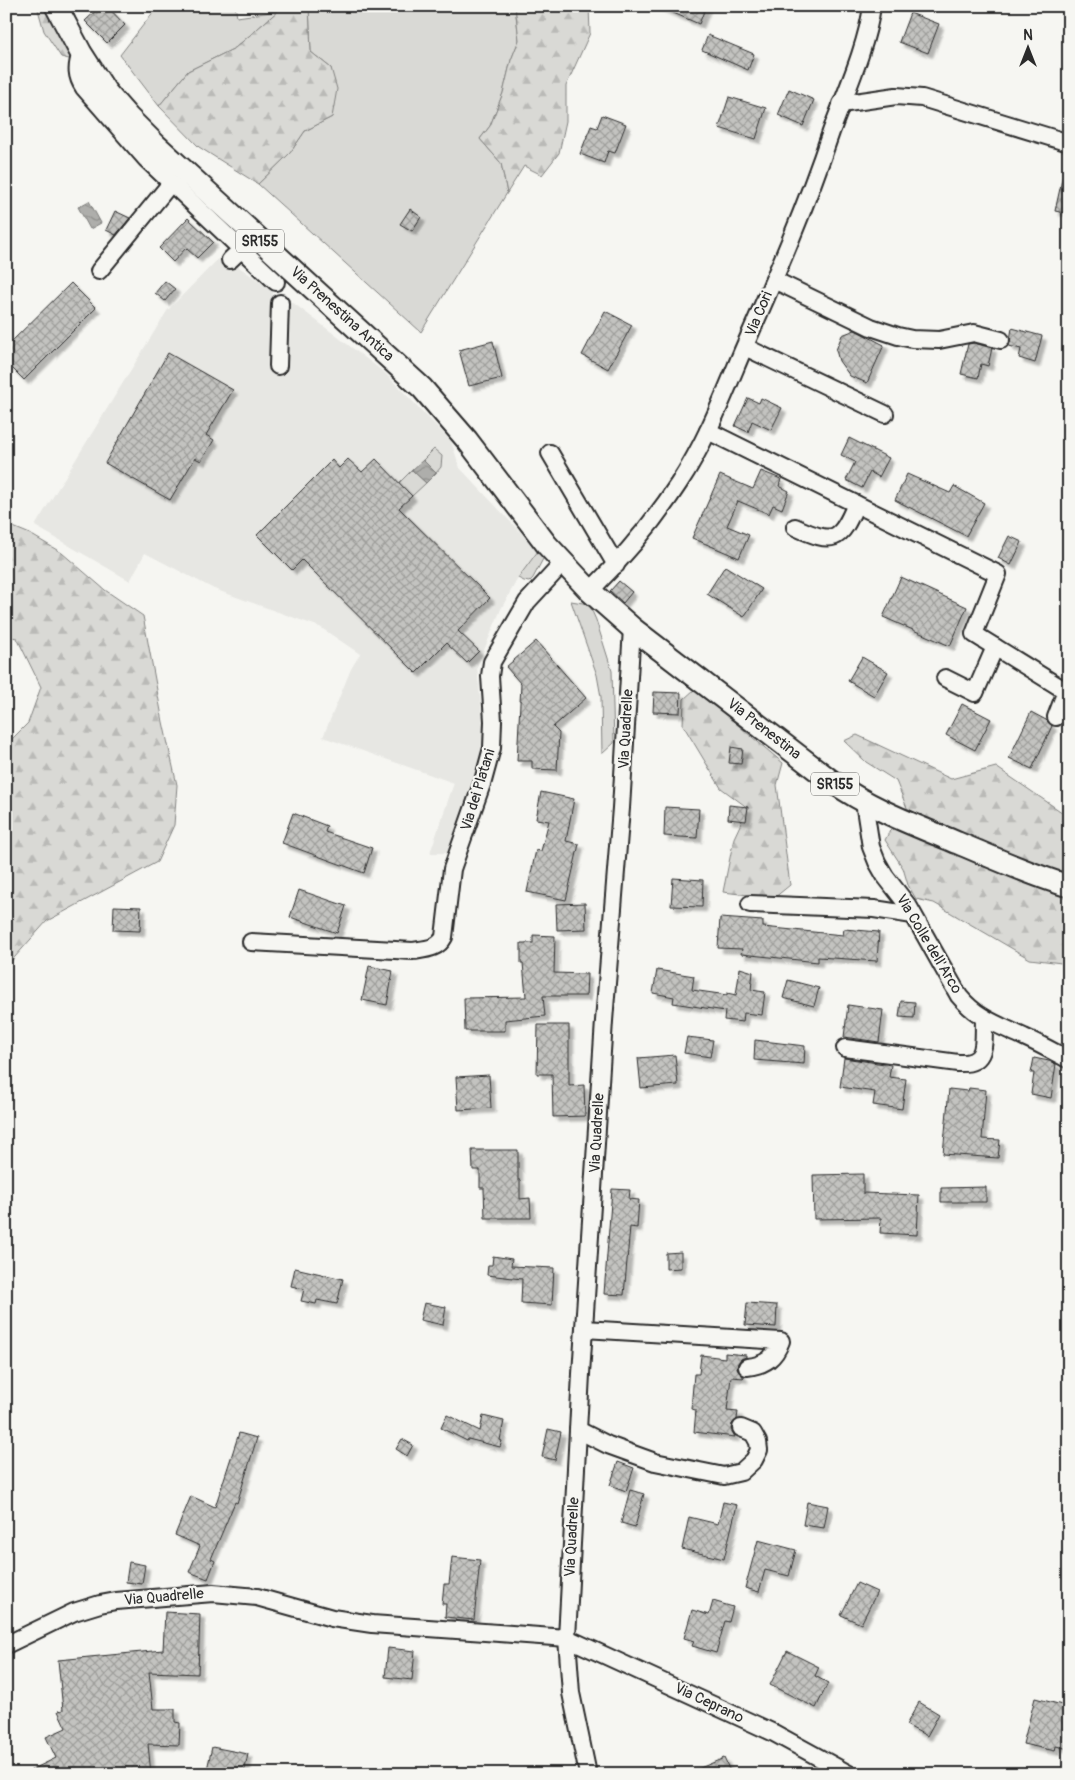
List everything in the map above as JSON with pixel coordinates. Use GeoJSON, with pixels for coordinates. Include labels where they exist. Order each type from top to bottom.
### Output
{"type":"FeatureCollection","features":[{"type":"Feature","properties":{"kind":"main road","name":"Via Prenestina Antica"},"geometry":{"type":"LineString","coordinates":[[56,6],[81,54],[106,92],[242,249],[393,360],[432,398],[563,563]]}},
{"type":"Feature","properties":{"kind":"main road","name":"SR155"},"geometry":{"type":"LineString","coordinates":[[563,563],[590,591],[632,628]]}},
{"type":"Feature","properties":{"kind":"main road","name":"Via Prenestina"},"geometry":{"type":"LineString","coordinates":[[632,628],[830,780],[864,802],[935,834],[1036,875],[1069,886]]}},
{"type":"Feature","properties":{"kind":"street","name":"Via Cori"},"geometry":{"type":"LineString","coordinates":[[590,591],[616,565],[679,484],[708,430],[812,188],[865,38],[872,6]]}},
{"type":"Feature","properties":{"kind":"street","name":"Via Prenestina Antica"},"geometry":{"type":"LineString","coordinates":[[81,54],[77,70],[82,85],[139,152],[276,282]]}},
{"type":"Feature","properties":{"kind":"street"},"geometry":{"type":"LineString","coordinates":[[841,104],[896,96],[922,98],[1069,143]]}},
{"type":"Feature","properties":{"kind":"street"},"geometry":{"type":"LineString","coordinates":[[99,270],[172,183]]}},
{"type":"Feature","properties":{"kind":"street"},"geometry":{"type":"LineString","coordinates":[[774,280],[872,327],[898,336],[912,339],[939,340],[974,333],[1001,340]]}},
{"type":"Feature","properties":{"kind":"street"},"geometry":{"type":"LineString","coordinates":[[278,366],[280,303]]}},
{"type":"Feature","properties":{"kind":"street"},"geometry":{"type":"LineString","coordinates":[[745,347],[885,414]]}},
{"type":"Feature","properties":{"kind":"street"},"geometry":{"type":"LineString","coordinates":[[708,430],[998,574],[974,634],[1066,691],[1056,718]]}},
{"type":"Feature","properties":{"kind":"street"},"geometry":{"type":"LineString","coordinates":[[550,453],[616,565]]}},
{"type":"Feature","properties":{"kind":"street"},"geometry":{"type":"LineString","coordinates":[[795,527],[819,537],[833,537],[844,529],[856,504]]}},
{"type":"Feature","properties":{"kind":"street","name":"Via dei Platani"},"geometry":{"type":"LineString","coordinates":[[251,942],[405,951],[428,949],[438,945],[444,937],[449,889],[455,860],[483,781],[492,748],[490,676],[492,662],[527,602],[563,563]]}},
{"type":"Feature","properties":{"kind":"street","name":"Via Quadrelle"},"geometry":{"type":"LineString","coordinates":[[588,1774],[569,1681],[567,1638],[604,1013],[621,808],[632,628]]}},
{"type":"Feature","properties":{"kind":"street"},"geometry":{"type":"LineString","coordinates":[[945,678],[975,693],[995,647]]}},
{"type":"Feature","properties":{"kind":"street","name":"Via Colle dell'Arco"},"geometry":{"type":"LineString","coordinates":[[864,802],[871,842],[877,862],[885,876],[904,898],[960,996],[969,1008],[984,1018],[1069,1060]]}},
{"type":"Feature","properties":{"kind":"street"},"geometry":{"type":"LineString","coordinates":[[750,904],[874,909],[913,915]]}},
{"type":"Feature","properties":{"kind":"street"},"geometry":{"type":"LineString","coordinates":[[844,1048],[958,1063],[975,1062],[982,1052],[984,1018]]}},
{"type":"Feature","properties":{"kind":"street"},"geometry":{"type":"LineString","coordinates":[[584,1329],[781,1340],[778,1349],[768,1361],[763,1364],[747,1367]]}},
{"type":"Feature","properties":{"kind":"street"},"geometry":{"type":"LineString","coordinates":[[578,1430],[608,1445],[655,1462],[724,1476],[741,1472],[754,1460],[758,1450],[758,1442],[754,1433],[741,1428]]}},
{"type":"Feature","properties":{"kind":"street","name":"Via Quadrelle"},"geometry":{"type":"LineString","coordinates":[[6,1645],[70,1615],[100,1604],[213,1593],[258,1597],[332,1618],[372,1624],[567,1638]]}},
{"type":"Feature","properties":{"kind":"street","name":"Via Ceprano"},"geometry":{"type":"LineString","coordinates":[[567,1638],[774,1733],[849,1774]]}},
{"type":"Feature","properties":{"kind":"shaded area"},"geometry":{"type":"Polygon","coordinates":[[[222,255],[273,291],[272,304],[292,302],[385,373],[451,441],[460,468],[538,551],[518,578],[501,609],[477,667],[486,752],[453,846],[447,853],[430,853],[454,783],[323,737],[351,669],[360,654],[320,627],[214,589],[145,553],[130,581],[35,526],[167,311],[222,255]]]}},
{"type":"Feature","properties":{"kind":"green space"},"geometry":{"type":"Polygon","coordinates":[[[37,6],[71,6],[83,37],[73,60],[61,57],[44,31],[37,6]]]}},
{"type":"Feature","properties":{"kind":"green space"},"geometry":{"type":"Polygon","coordinates":[[[158,6],[235,6],[237,17],[278,11],[235,48],[188,71],[159,106],[120,55],[158,6]]]}},
{"type":"Feature","properties":{"kind":"green space"},"geometry":{"type":"Polygon","coordinates":[[[278,6],[309,6],[311,52],[331,68],[337,89],[332,117],[305,131],[290,153],[258,184],[199,147],[159,106],[188,71],[235,48],[278,11],[278,6]]]}},
{"type":"Feature","properties":{"kind":"green space"},"geometry":{"type":"Polygon","coordinates":[[[309,6],[515,6],[519,40],[511,60],[503,93],[490,126],[480,139],[501,163],[507,193],[421,332],[258,184],[290,153],[305,131],[332,117],[331,68],[311,52],[309,6]]]}},
{"type":"Feature","properties":{"kind":"green space"},"geometry":{"type":"Polygon","coordinates":[[[515,6],[589,6],[590,33],[566,86],[566,121],[559,153],[542,175],[524,166],[507,193],[501,163],[480,139],[490,126],[503,93],[511,60],[519,40],[515,6]]]}},
{"type":"Feature","properties":{"kind":"green space"},"geometry":{"type":"Polygon","coordinates":[[[434,449],[442,456],[441,467],[436,473],[423,460],[434,449]]]}},
{"type":"Feature","properties":{"kind":"green space"},"geometry":{"type":"Polygon","coordinates":[[[412,470],[426,483],[412,496],[399,483],[412,470]]]}},
{"type":"Feature","properties":{"kind":"green space"},"geometry":{"type":"Polygon","coordinates":[[[6,524],[30,534],[62,553],[105,590],[143,616],[177,785],[174,825],[157,862],[47,921],[6,967],[6,745],[28,723],[41,687],[17,638],[6,636],[6,524]]]}},
{"type":"Feature","properties":{"kind":"green space"},"geometry":{"type":"Polygon","coordinates":[[[538,551],[544,557],[533,578],[529,582],[518,578],[538,551]]]}},
{"type":"Feature","properties":{"kind":"green space"},"geometry":{"type":"Polygon","coordinates":[[[571,601],[589,604],[612,671],[614,743],[602,754],[601,697],[597,675],[571,601]]]}},
{"type":"Feature","properties":{"kind":"green space"},"geometry":{"type":"Polygon","coordinates":[[[695,689],[783,763],[777,785],[790,885],[774,898],[723,892],[734,838],[748,808],[721,788],[683,725],[684,699],[695,689]]]}},
{"type":"Feature","properties":{"kind":"green space"},"geometry":{"type":"Polygon","coordinates":[[[857,735],[951,779],[996,767],[1069,817],[1069,880],[957,837],[907,808],[896,781],[866,762],[844,741],[857,735]]]}},
{"type":"Feature","properties":{"kind":"green space"},"geometry":{"type":"Polygon","coordinates":[[[893,825],[1069,893],[1069,964],[1030,959],[934,903],[916,899],[908,885],[903,868],[885,840],[893,825]]]}},
{"type":"Feature","properties":{"kind":"water"},"geometry":{"type":"Polygon","coordinates":[[[89,201],[101,223],[90,229],[78,207],[89,201]]]}},
{"type":"Feature","properties":{"kind":"water"},"geometry":{"type":"Polygon","coordinates":[[[423,460],[436,473],[426,483],[412,470],[423,460]]]}},
{"type":"Feature","properties":{"kind":"building"},"geometry":{"type":"Polygon","coordinates":[[[101,6],[107,6],[125,25],[107,43],[85,21],[101,6]]]}},
{"type":"Feature","properties":{"kind":"building"},"geometry":{"type":"Polygon","coordinates":[[[657,6],[706,6],[699,24],[657,6]]]}},
{"type":"Feature","properties":{"kind":"building"},"geometry":{"type":"Polygon","coordinates":[[[910,13],[939,24],[928,53],[899,42],[910,13]]]}},
{"type":"Feature","properties":{"kind":"building"},"geometry":{"type":"Polygon","coordinates":[[[708,35],[754,54],[748,70],[702,50],[708,35]]]}},
{"type":"Feature","properties":{"kind":"building"},"geometry":{"type":"Polygon","coordinates":[[[789,89],[814,100],[803,126],[778,115],[789,89]]]}},
{"type":"Feature","properties":{"kind":"building"},"geometry":{"type":"Polygon","coordinates":[[[729,97],[766,108],[756,139],[719,128],[729,97]]]}},
{"type":"Feature","properties":{"kind":"building"},"geometry":{"type":"Polygon","coordinates":[[[602,115],[626,124],[615,153],[608,151],[604,163],[580,154],[591,126],[597,128],[602,115]]]}},
{"type":"Feature","properties":{"kind":"building"},"geometry":{"type":"Polygon","coordinates":[[[1063,175],[1069,176],[1069,214],[1055,211],[1063,175]]]}},
{"type":"Feature","properties":{"kind":"building"},"geometry":{"type":"Polygon","coordinates":[[[410,209],[421,217],[412,231],[400,224],[410,209]]]}},
{"type":"Feature","properties":{"kind":"building"},"geometry":{"type":"Polygon","coordinates":[[[115,211],[130,218],[116,235],[106,230],[115,211]]]}},
{"type":"Feature","properties":{"kind":"building"},"geometry":{"type":"Polygon","coordinates":[[[188,218],[213,242],[197,258],[186,248],[173,262],[159,248],[188,218]]]}},
{"type":"Feature","properties":{"kind":"building"},"geometry":{"type":"Polygon","coordinates":[[[165,281],[175,289],[165,301],[155,293],[165,281]]]}},
{"type":"Feature","properties":{"kind":"building"},"geometry":{"type":"Polygon","coordinates":[[[71,283],[96,308],[24,380],[6,362],[6,347],[71,283]]]}},
{"type":"Feature","properties":{"kind":"building"},"geometry":{"type":"Polygon","coordinates":[[[605,311],[632,325],[608,369],[582,355],[605,311]]]}},
{"type":"Feature","properties":{"kind":"building"},"geometry":{"type":"Polygon","coordinates":[[[1012,328],[1042,336],[1035,363],[1019,358],[1021,349],[1009,346],[1012,328]]]}},
{"type":"Feature","properties":{"kind":"building"},"geometry":{"type":"Polygon","coordinates":[[[855,330],[884,345],[867,383],[850,376],[839,361],[836,350],[842,335],[855,330]]]}},
{"type":"Feature","properties":{"kind":"building"},"geometry":{"type":"Polygon","coordinates":[[[493,341],[502,378],[469,386],[459,350],[493,341]]]}},
{"type":"Feature","properties":{"kind":"building"},"geometry":{"type":"Polygon","coordinates":[[[974,343],[992,348],[988,366],[981,364],[978,378],[961,374],[968,344],[974,343]]]}},
{"type":"Feature","properties":{"kind":"building"},"geometry":{"type":"Polygon","coordinates":[[[168,353],[233,390],[206,435],[214,440],[201,461],[195,458],[170,500],[105,463],[168,353]]]}},
{"type":"Feature","properties":{"kind":"building"},"geometry":{"type":"Polygon","coordinates":[[[748,398],[759,403],[761,398],[782,408],[771,430],[752,421],[748,432],[735,426],[748,398]]]}},
{"type":"Feature","properties":{"kind":"building"},"geometry":{"type":"Polygon","coordinates":[[[849,438],[889,458],[879,477],[870,472],[862,488],[846,480],[855,462],[841,455],[849,438]]]}},
{"type":"Feature","properties":{"kind":"building"},"geometry":{"type":"Polygon","coordinates":[[[348,459],[362,472],[376,459],[412,496],[399,508],[490,598],[458,631],[479,651],[467,663],[446,643],[416,673],[302,560],[292,570],[257,535],[332,460],[339,468],[348,459]]]}},
{"type":"Feature","properties":{"kind":"building"},"geometry":{"type":"Polygon","coordinates":[[[761,471],[781,479],[779,486],[789,491],[782,509],[773,505],[769,514],[738,501],[727,526],[749,535],[739,558],[692,538],[720,475],[753,489],[761,471]]]}},
{"type":"Feature","properties":{"kind":"building"},"geometry":{"type":"Polygon","coordinates":[[[907,474],[950,493],[954,486],[984,503],[966,536],[895,500],[907,474]]]}},
{"type":"Feature","properties":{"kind":"building"},"geometry":{"type":"Polygon","coordinates":[[[1009,536],[1022,542],[1011,565],[998,558],[1009,536]]]}},
{"type":"Feature","properties":{"kind":"building"},"geometry":{"type":"Polygon","coordinates":[[[725,566],[762,589],[744,617],[707,594],[725,566]]]}},
{"type":"Feature","properties":{"kind":"building"},"geometry":{"type":"Polygon","coordinates":[[[901,577],[967,607],[950,646],[883,617],[901,577]]]}},
{"type":"Feature","properties":{"kind":"building"},"geometry":{"type":"Polygon","coordinates":[[[619,581],[632,592],[623,603],[610,591],[619,581]]]}},
{"type":"Feature","properties":{"kind":"building"},"geometry":{"type":"Polygon","coordinates":[[[536,641],[586,698],[553,727],[559,733],[557,770],[532,769],[532,761],[517,761],[521,684],[506,667],[536,641]]]}},
{"type":"Feature","properties":{"kind":"building"},"geometry":{"type":"Polygon","coordinates":[[[862,657],[888,672],[874,696],[848,681],[862,657]]]}},
{"type":"Feature","properties":{"kind":"building"},"geometry":{"type":"Polygon","coordinates":[[[654,692],[681,693],[680,713],[653,712],[654,692]]]}},
{"type":"Feature","properties":{"kind":"building"},"geometry":{"type":"Polygon","coordinates":[[[962,704],[991,719],[975,750],[946,735],[962,704]]]}},
{"type":"Feature","properties":{"kind":"building"},"geometry":{"type":"Polygon","coordinates":[[[1031,712],[1046,720],[1052,726],[1032,769],[1009,758],[1031,712]]]}},
{"type":"Feature","properties":{"kind":"building"},"geometry":{"type":"Polygon","coordinates":[[[731,747],[743,749],[741,764],[729,763],[731,747]]]}},
{"type":"Feature","properties":{"kind":"building"},"geometry":{"type":"Polygon","coordinates":[[[541,792],[574,799],[566,841],[579,844],[566,900],[527,892],[536,850],[541,851],[549,821],[536,819],[541,792]]]}},
{"type":"Feature","properties":{"kind":"building"},"geometry":{"type":"Polygon","coordinates":[[[729,805],[748,807],[746,821],[728,819],[729,805]]]}},
{"type":"Feature","properties":{"kind":"building"},"geometry":{"type":"Polygon","coordinates":[[[665,807],[699,809],[697,838],[664,836],[665,807]]]}},
{"type":"Feature","properties":{"kind":"building"},"geometry":{"type":"Polygon","coordinates":[[[293,813],[327,826],[325,832],[372,848],[364,873],[282,843],[293,813]]]}},
{"type":"Feature","properties":{"kind":"building"},"geometry":{"type":"Polygon","coordinates":[[[673,878],[703,880],[702,907],[671,906],[673,878]]]}},
{"type":"Feature","properties":{"kind":"building"},"geometry":{"type":"Polygon","coordinates":[[[299,890],[346,906],[337,933],[290,917],[299,890]]]}},
{"type":"Feature","properties":{"kind":"building"},"geometry":{"type":"Polygon","coordinates":[[[585,903],[586,929],[557,930],[556,904],[585,903]]]}},
{"type":"Feature","properties":{"kind":"building"},"geometry":{"type":"Polygon","coordinates":[[[114,906],[141,907],[140,931],[113,930],[114,906]]]}},
{"type":"Feature","properties":{"kind":"building"},"geometry":{"type":"Polygon","coordinates":[[[720,918],[763,921],[763,927],[843,935],[844,929],[879,932],[877,961],[818,957],[818,962],[741,954],[742,949],[718,948],[720,918]]]}},
{"type":"Feature","properties":{"kind":"building"},"geometry":{"type":"Polygon","coordinates":[[[533,935],[555,936],[554,973],[587,974],[586,996],[543,996],[545,1016],[505,1020],[505,1031],[465,1031],[464,998],[526,997],[523,963],[521,963],[521,943],[533,943],[533,935]]]}},
{"type":"Feature","properties":{"kind":"building"},"geometry":{"type":"Polygon","coordinates":[[[369,966],[393,971],[387,1005],[362,1000],[369,966]]]}},
{"type":"Feature","properties":{"kind":"building"},"geometry":{"type":"Polygon","coordinates":[[[740,968],[753,972],[751,990],[765,992],[762,1015],[744,1013],[743,1022],[724,1020],[725,1011],[673,1003],[674,997],[653,993],[657,970],[694,976],[692,990],[736,995],[740,968]]]}},
{"type":"Feature","properties":{"kind":"building"},"geometry":{"type":"Polygon","coordinates":[[[788,980],[819,988],[814,1006],[783,998],[788,980]]]}},
{"type":"Feature","properties":{"kind":"building"},"geometry":{"type":"Polygon","coordinates":[[[901,1001],[915,1002],[914,1018],[899,1017],[901,1001]]]}},
{"type":"Feature","properties":{"kind":"building"},"geometry":{"type":"Polygon","coordinates":[[[848,1005],[883,1010],[879,1042],[844,1037],[848,1005]]]}},
{"type":"Feature","properties":{"kind":"building"},"geometry":{"type":"Polygon","coordinates":[[[538,1025],[569,1025],[569,1086],[584,1085],[585,1116],[553,1117],[552,1074],[537,1074],[538,1025]]]}},
{"type":"Feature","properties":{"kind":"building"},"geometry":{"type":"Polygon","coordinates":[[[687,1037],[713,1040],[710,1057],[684,1053],[687,1037]]]}},
{"type":"Feature","properties":{"kind":"building"},"geometry":{"type":"Polygon","coordinates":[[[755,1040],[805,1046],[804,1064],[754,1060],[755,1040]]]}},
{"type":"Feature","properties":{"kind":"building"},"geometry":{"type":"Polygon","coordinates":[[[675,1055],[678,1085],[641,1088],[638,1058],[675,1055]]]}},
{"type":"Feature","properties":{"kind":"building"},"geometry":{"type":"Polygon","coordinates":[[[844,1058],[891,1065],[889,1077],[906,1079],[902,1109],[873,1105],[875,1092],[840,1087],[844,1058]]]}},
{"type":"Feature","properties":{"kind":"building"},"geometry":{"type":"Polygon","coordinates":[[[1034,1058],[1056,1064],[1051,1098],[1031,1094],[1034,1073],[1031,1073],[1034,1058]]]}},
{"type":"Feature","properties":{"kind":"building"},"geometry":{"type":"Polygon","coordinates":[[[489,1075],[491,1108],[458,1110],[456,1077],[489,1075]]]}},
{"type":"Feature","properties":{"kind":"building"},"geometry":{"type":"Polygon","coordinates":[[[969,1088],[986,1090],[982,1139],[1000,1140],[998,1158],[943,1154],[949,1089],[968,1091],[969,1088]]]}},
{"type":"Feature","properties":{"kind":"building"},"geometry":{"type":"Polygon","coordinates":[[[472,1150],[518,1150],[520,1199],[530,1198],[531,1218],[485,1218],[484,1188],[480,1188],[480,1170],[473,1170],[472,1150]]]}},
{"type":"Feature","properties":{"kind":"building"},"geometry":{"type":"Polygon","coordinates":[[[863,1174],[863,1193],[919,1195],[917,1235],[880,1233],[881,1218],[814,1219],[813,1175],[863,1174]]]}},
{"type":"Feature","properties":{"kind":"building"},"geometry":{"type":"Polygon","coordinates":[[[986,1187],[986,1202],[941,1202],[941,1188],[986,1187]]]}},
{"type":"Feature","properties":{"kind":"building"},"geometry":{"type":"Polygon","coordinates":[[[612,1189],[630,1190],[629,1199],[639,1200],[637,1228],[630,1227],[624,1295],[604,1294],[612,1189]]]}},
{"type":"Feature","properties":{"kind":"building"},"geometry":{"type":"Polygon","coordinates":[[[681,1252],[681,1268],[666,1269],[666,1253],[681,1252]]]}},
{"type":"Feature","properties":{"kind":"building"},"geometry":{"type":"Polygon","coordinates":[[[493,1256],[512,1259],[511,1266],[554,1268],[552,1305],[521,1303],[522,1279],[487,1275],[488,1265],[492,1265],[493,1256]]]}},
{"type":"Feature","properties":{"kind":"building"},"geometry":{"type":"Polygon","coordinates":[[[295,1268],[343,1279],[337,1304],[317,1300],[316,1304],[301,1301],[304,1289],[291,1286],[295,1268]]]}},
{"type":"Feature","properties":{"kind":"building"},"geometry":{"type":"Polygon","coordinates":[[[424,1303],[446,1307],[443,1325],[420,1320],[424,1303]]]}},
{"type":"Feature","properties":{"kind":"building"},"geometry":{"type":"Polygon","coordinates":[[[747,1303],[777,1305],[776,1327],[745,1325],[747,1303]]]}},
{"type":"Feature","properties":{"kind":"building"},"geometry":{"type":"Polygon","coordinates":[[[725,1353],[746,1355],[738,1363],[737,1368],[744,1378],[731,1377],[727,1411],[738,1412],[737,1419],[732,1424],[731,1429],[735,1437],[694,1432],[696,1410],[691,1409],[694,1374],[699,1374],[701,1355],[725,1358],[725,1353]]]}},
{"type":"Feature","properties":{"kind":"building"},"geometry":{"type":"Polygon","coordinates":[[[447,1415],[480,1431],[483,1416],[504,1421],[500,1447],[468,1439],[467,1441],[441,1428],[447,1415]]]}},
{"type":"Feature","properties":{"kind":"building"},"geometry":{"type":"Polygon","coordinates":[[[548,1429],[561,1432],[555,1460],[542,1457],[548,1429]]]}},
{"type":"Feature","properties":{"kind":"building"},"geometry":{"type":"Polygon","coordinates":[[[239,1433],[257,1438],[237,1503],[235,1502],[211,1559],[215,1561],[208,1579],[189,1572],[200,1546],[175,1535],[191,1496],[215,1507],[239,1433]]]}},
{"type":"Feature","properties":{"kind":"building"},"geometry":{"type":"Polygon","coordinates":[[[402,1439],[413,1445],[407,1456],[396,1449],[402,1439]]]}},
{"type":"Feature","properties":{"kind":"building"},"geometry":{"type":"Polygon","coordinates":[[[618,1462],[634,1468],[626,1491],[610,1485],[618,1462]]]}},
{"type":"Feature","properties":{"kind":"building"},"geometry":{"type":"Polygon","coordinates":[[[630,1490],[644,1494],[635,1527],[621,1523],[630,1490]]]}},
{"type":"Feature","properties":{"kind":"building"},"geometry":{"type":"Polygon","coordinates":[[[723,1502],[737,1505],[724,1559],[682,1549],[689,1517],[718,1524],[723,1502]]]}},
{"type":"Feature","properties":{"kind":"building"},"geometry":{"type":"Polygon","coordinates":[[[807,1502],[828,1506],[824,1528],[803,1525],[807,1502]]]}},
{"type":"Feature","properties":{"kind":"building"},"geometry":{"type":"Polygon","coordinates":[[[758,1540],[796,1550],[789,1576],[765,1570],[759,1592],[745,1588],[758,1540]]]}},
{"type":"Feature","properties":{"kind":"building"},"geometry":{"type":"Polygon","coordinates":[[[452,1557],[480,1560],[474,1620],[445,1617],[446,1604],[442,1604],[444,1584],[449,1584],[452,1557]]]}},
{"type":"Feature","properties":{"kind":"building"},"geometry":{"type":"Polygon","coordinates":[[[129,1562],[145,1565],[142,1584],[126,1582],[129,1562]]]}},
{"type":"Feature","properties":{"kind":"building"},"geometry":{"type":"Polygon","coordinates":[[[857,1583],[877,1592],[861,1624],[841,1615],[857,1583]]]}},
{"type":"Feature","properties":{"kind":"building"},"geometry":{"type":"Polygon","coordinates":[[[713,1601],[733,1607],[729,1622],[725,1621],[716,1653],[692,1646],[694,1641],[684,1638],[692,1610],[709,1615],[713,1601]]]}},
{"type":"Feature","properties":{"kind":"building"},"geometry":{"type":"Polygon","coordinates":[[[165,1612],[200,1614],[198,1674],[149,1672],[153,1709],[175,1709],[175,1722],[180,1723],[179,1745],[148,1744],[151,1774],[23,1774],[56,1758],[46,1737],[66,1728],[58,1711],[63,1710],[58,1660],[163,1650],[165,1612]]]}},
{"type":"Feature","properties":{"kind":"building"},"geometry":{"type":"Polygon","coordinates":[[[388,1648],[415,1651],[412,1680],[385,1677],[388,1648]]]}},
{"type":"Feature","properties":{"kind":"building"},"geometry":{"type":"Polygon","coordinates":[[[787,1651],[819,1667],[815,1676],[828,1683],[816,1708],[770,1685],[787,1651]]]}},
{"type":"Feature","properties":{"kind":"building"},"geometry":{"type":"Polygon","coordinates":[[[1035,1698],[1066,1706],[1065,1712],[1069,1713],[1069,1749],[1056,1746],[1055,1751],[1023,1744],[1035,1698]]]}},
{"type":"Feature","properties":{"kind":"building"},"geometry":{"type":"Polygon","coordinates":[[[919,1702],[939,1714],[927,1736],[906,1725],[919,1702]]]}},
{"type":"Feature","properties":{"kind":"building"},"geometry":{"type":"Polygon","coordinates":[[[212,1747],[248,1754],[244,1774],[206,1774],[212,1747]]]}},
{"type":"Feature","properties":{"kind":"building"},"geometry":{"type":"Polygon","coordinates":[[[724,1758],[730,1771],[723,1774],[686,1774],[724,1758]]]}}]}
